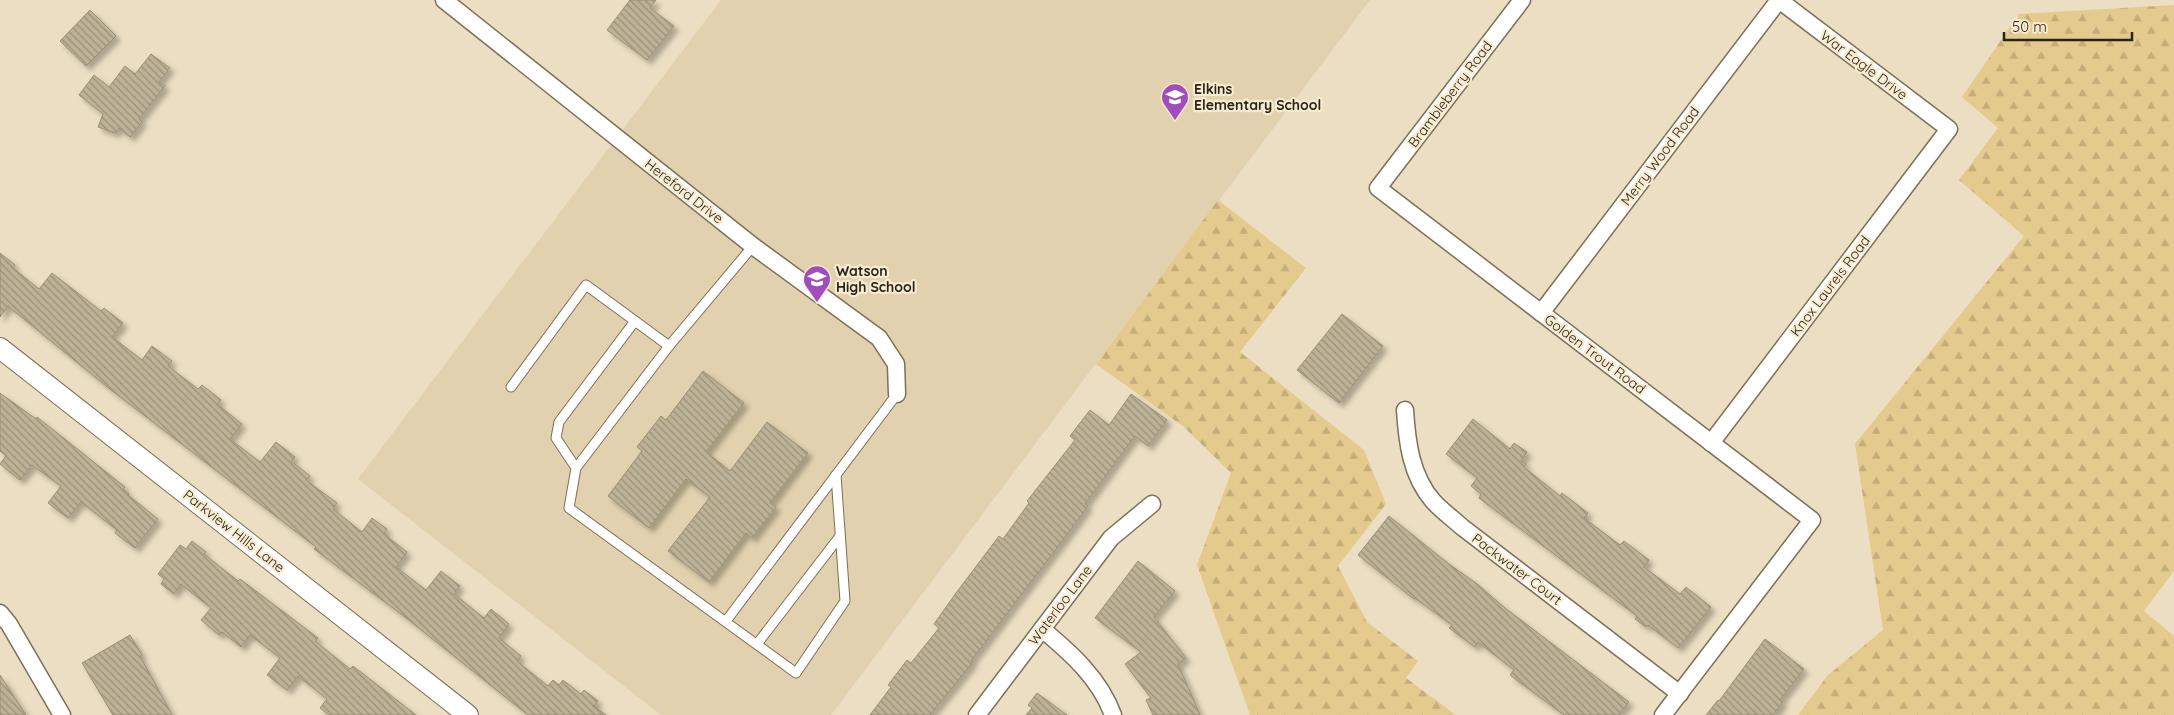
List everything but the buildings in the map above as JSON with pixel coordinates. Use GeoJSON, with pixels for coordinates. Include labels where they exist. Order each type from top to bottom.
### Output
{"type":"FeatureCollection","features":[{"type":"Feature","properties":{"kind":"street","name":"Hereford Drive"},"geometry":{"type":"LineString","coordinates":[[444,0],[753,246],[878,338],[896,364],[897,394]]}},
{"type":"Feature","properties":{"kind":"street","name":"Brambleberry Road"},"geometry":{"type":"LineString","coordinates":[[1378,188],[1522,0]]}},
{"type":"Feature","properties":{"kind":"street","name":"War Eagle Drive"},"geometry":{"type":"LineString","coordinates":[[1779,0],[1949,129]]}},
{"type":"Feature","properties":{"kind":"street","name":"Merry Wood Road"},"geometry":{"type":"LineString","coordinates":[[1541,313],[1779,0]]}},
{"type":"Feature","properties":{"kind":"street","name":"Knox Laurels Road"},"geometry":{"type":"LineString","coordinates":[[1711,443],[1949,129]]}},
{"type":"Feature","properties":{"kind":"street","name":"Golden Trout Road"},"geometry":{"type":"LineString","coordinates":[[1378,188],[1812,520],[1680,694]]}},
{"type":"Feature","properties":{"kind":"street","name":"Parkview Hills Lane"},"geometry":{"type":"LineString","coordinates":[[0,348],[468,715]]}},
{"type":"Feature","properties":{"kind":"street","name":"Packwater Court"},"geometry":{"type":"LineString","coordinates":[[1405,410],[1408,451],[1420,481],[1432,500],[1462,527],[1680,694]]}},
{"type":"Feature","properties":{"kind":"street","name":"Waterloo Lane"},"geometry":{"type":"LineString","coordinates":[[977,715],[1111,538],[1152,504]]}},
{"type":"Feature","properties":{"kind":"street"},"geometry":{"type":"LineString","coordinates":[[0,613],[9,624],[62,715]]}},
{"type":"Feature","properties":{"kind":"street"},"geometry":{"type":"LineString","coordinates":[[1042,629],[1072,654],[1106,697],[1112,715]]}},
{"type":"Feature","properties":{"kind":"street"},"geometry":{"type":"LineString","coordinates":[[1664,715],[1680,694]]}},
{"type":"Feature","properties":{"kind":"lane"},"geometry":{"type":"LineString","coordinates":[[753,246],[669,346],[576,468],[569,508],[796,673],[845,601],[836,475]]}},
{"type":"Feature","properties":{"kind":"lane"},"geometry":{"type":"LineString","coordinates":[[511,387],[586,285],[669,346]]}},
{"type":"Feature","properties":{"kind":"lane"},"geometry":{"type":"LineString","coordinates":[[576,468],[556,438],[559,422],[636,321]]}},
{"type":"Feature","properties":{"kind":"lane"},"geometry":{"type":"LineString","coordinates":[[726,621],[897,394]]}},
{"type":"Feature","properties":{"kind":"lane"},"geometry":{"type":"LineString","coordinates":[[757,644],[840,536]]}},
{"type":"Feature","properties":{"kind":"shaded area","name":"Watson High School"},"geometry":{"type":"Polygon","coordinates":[[[721,0],[1370,0],[831,715],[661,715],[358,479],[721,0]]]}},
{"type":"Feature","properties":{"kind":"green space"},"geometry":{"type":"Polygon","coordinates":[[[2174,5],[2174,571],[2144,611],[2174,636],[2174,715],[1798,715],[1828,675],[1883,630],[1855,444],[2024,236],[1959,180],[1998,128],[1962,97],[2019,14],[2174,5]]]}},
{"type":"Feature","properties":{"kind":"green space"},"geometry":{"type":"Polygon","coordinates":[[[1218,200],[1306,268],[1240,352],[1364,450],[1386,504],[1338,566],[1367,622],[1418,661],[1406,678],[1456,715],[1250,715],[1197,565],[1231,473],[1184,427],[1096,364],[1218,200]]]}},
{"type":"Feature","properties":{"kind":"place","name":"Elkins Elementary School"},"geometry":{"type":"Point","coordinates":[1175,121]}},
{"type":"Feature","properties":{"kind":"place","name":"Watson High School"},"geometry":{"type":"Point","coordinates":[817,303]}}]}
